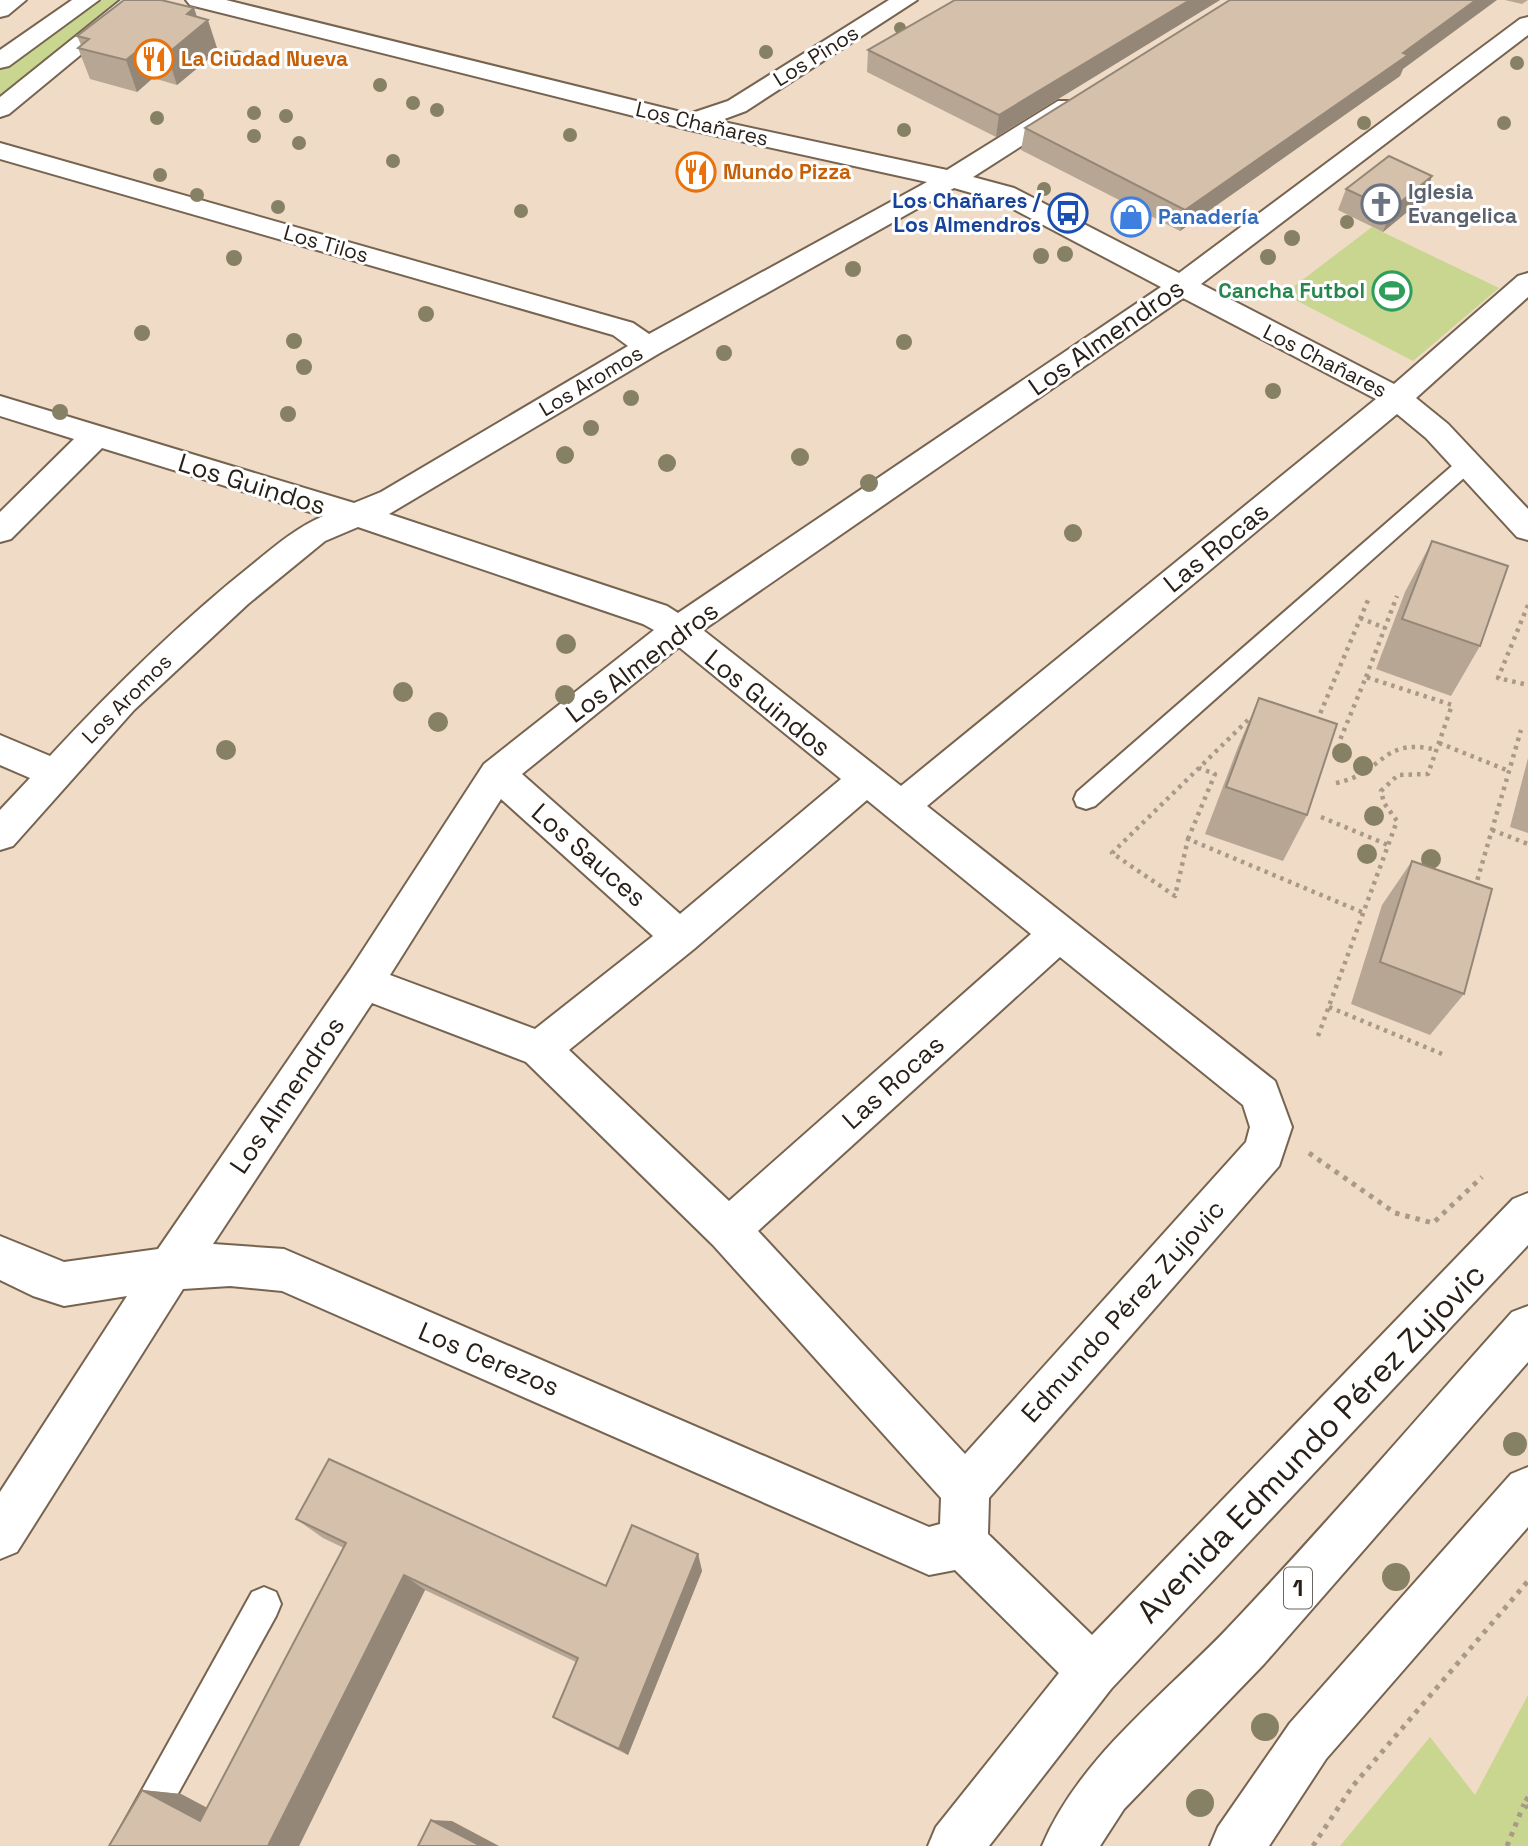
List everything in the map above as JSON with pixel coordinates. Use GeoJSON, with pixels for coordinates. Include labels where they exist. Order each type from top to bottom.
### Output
{"type":"FeatureCollection","features":[{"type":"Feature","properties":{"kind":"main road"},"geometry":{"type":"LineString","coordinates":[[0,10],[14,0]]}},
{"type":"Feature","properties":{"kind":"main road"},"geometry":{"type":"LineString","coordinates":[[0,109],[135,0]]}},
{"type":"Feature","properties":{"kind":"main road","name":"Los Chañares"},"geometry":{"type":"LineString","coordinates":[[198,0],[690,122],[951,179],[1005,194],[1397,398],[1437,431],[1528,529]]}},
{"type":"Feature","properties":{"kind":"main road","name":"Los Pinos"},"geometry":{"type":"LineString","coordinates":[[690,122],[737,106],[905,0]]}},
{"type":"Feature","properties":{"kind":"main road"},"geometry":{"type":"LineString","coordinates":[[0,61],[87,1]]}},
{"type":"Feature","properties":{"kind":"main road","name":"Los Almendros"},"geometry":{"type":"LineString","coordinates":[[0,1535],[170,1270],[363,982],[497,774],[679,629],[1181,286],[1528,24]]}},
{"type":"Feature","properties":{"kind":"main road","name":"Los Pinos"},"geometry":{"type":"LineString","coordinates":[[763,90],[761,108],[765,127],[785,144]]}},
{"type":"Feature","properties":{"kind":"main road","name":"Los Aromos"},"geometry":{"type":"LineString","coordinates":[[0,835],[122,701],[236,596],[314,533],[392,500],[648,346],[951,179],[1086,94]]}},
{"type":"Feature","properties":{"kind":"main road","name":"Los Tilos"},"geometry":{"type":"LineString","coordinates":[[0,151],[623,328],[648,346]]}},
{"type":"Feature","properties":{"kind":"main road","name":"Las Rocas"},"geometry":{"type":"LineString","coordinates":[[900,807],[1397,398],[1528,282]]}},
{"type":"Feature","properties":{"kind":"main road","name":"Los Guindos"},"geometry":{"type":"LineString","coordinates":[[0,406],[356,516],[655,615],[679,629],[1260,1094],[1271,1127]]}},
{"type":"Feature","properties":{"kind":"main road"},"geometry":{"type":"LineString","coordinates":[[0,531],[96,436]]}},
{"type":"Feature","properties":{"kind":"main road"},"geometry":{"type":"LineString","coordinates":[[0,749],[54,773]]}},
{"type":"Feature","properties":{"kind":"main road","name":"Los Sauces"},"geometry":{"type":"LineString","coordinates":[[497,774],[680,937]]}},
{"type":"Feature","properties":{"kind":"main road"},"geometry":{"type":"LineString","coordinates":[[540,1049],[680,937],[865,780]]}},
{"type":"Feature","properties":{"kind":"main road","name":"Las Rocas"},"geometry":{"type":"LineString","coordinates":[[728,1230],[1059,933]]}},
{"type":"Feature","properties":{"kind":"main road"},"geometry":{"type":"LineString","coordinates":[[363,982],[540,1049],[728,1230],[965,1489],[963,1544],[1093,1671]]}},
{"type":"Feature","properties":{"kind":"main road","name":"Edmundo Pérez Zujovic"},"geometry":{"type":"LineString","coordinates":[[965,1489],[1264,1152],[1271,1127]]}},
{"type":"Feature","properties":{"kind":"main road","name":"Avenida Edmundo Pérez Zujovic"},"geometry":{"type":"LineString","coordinates":[[955,1846],[1093,1671],[1528,1214]]}},
{"type":"Feature","properties":{"kind":"main road","name":"Los Cerezos"},"geometry":{"type":"LineString","coordinates":[[0,1257],[49,1281],[64,1284],[170,1270],[259,1265],[284,1270],[929,1551],[963,1544]]}},
{"type":"Feature","properties":{"kind":"main road","name":"1"},"geometry":{"type":"LineString","coordinates":[[1069,1846],[1105,1790],[1246,1646],[1528,1328]]}},
{"type":"Feature","properties":{"kind":"main road"},"geometry":{"type":"LineString","coordinates":[[1237,1846],[1308,1741],[1528,1491]]}},
{"type":"Feature","properties":{"kind":"lane"},"geometry":{"type":"LineString","coordinates":[[1086,799],[1467,464]]}},
{"type":"Feature","properties":{"kind":"lane"},"geometry":{"type":"LineString","coordinates":[[129,1846],[264,1604]]}},
{"type":"Feature","properties":{"kind":"path"},"geometry":{"type":"LineString","coordinates":[[1340,740],[1397,596]]}},
{"type":"Feature","properties":{"kind":"path"},"geometry":{"type":"LineString","coordinates":[[1313,732],[1368,599]]}},
{"type":"Feature","properties":{"kind":"path"},"geometry":{"type":"LineString","coordinates":[[1528,605],[1498,678],[1528,685]]}},
{"type":"Feature","properties":{"kind":"path"},"geometry":{"type":"LineString","coordinates":[[1360,618],[1385,628]]}},
{"type":"Feature","properties":{"kind":"path"},"geometry":{"type":"LineString","coordinates":[[1318,1036],[1397,821],[1384,803],[1381,792],[1398,775],[1428,774],[1452,705],[1366,677]]}},
{"type":"Feature","properties":{"kind":"path"},"geometry":{"type":"LineString","coordinates":[[1199,768],[1215,774],[1188,839],[1175,896],[1112,853],[1248,720]]}},
{"type":"Feature","properties":{"kind":"path"},"geometry":{"type":"LineString","coordinates":[[1471,901],[1521,730]]}},
{"type":"Feature","properties":{"kind":"path"},"geometry":{"type":"LineString","coordinates":[[1439,744],[1508,771]]}},
{"type":"Feature","properties":{"kind":"path"},"geometry":{"type":"LineString","coordinates":[[1336,783],[1355,781],[1366,775],[1393,748],[1414,745],[1437,750]]}},
{"type":"Feature","properties":{"kind":"path"},"geometry":{"type":"LineString","coordinates":[[1321,817],[1388,845]]}},
{"type":"Feature","properties":{"kind":"path"},"geometry":{"type":"LineString","coordinates":[[1492,830],[1528,844]]}},
{"type":"Feature","properties":{"kind":"path"},"geometry":{"type":"LineString","coordinates":[[1188,839],[1364,913]]}},
{"type":"Feature","properties":{"kind":"path"},"geometry":{"type":"LineString","coordinates":[[1329,1007],[1442,1054]]}},
{"type":"Feature","properties":{"kind":"path"},"geometry":{"type":"LineString","coordinates":[[1271,1127],[1395,1213],[1433,1223],[1482,1177]]}},
{"type":"Feature","properties":{"kind":"path"},"geometry":{"type":"LineString","coordinates":[[1312,1846],[1352,1787],[1528,1581]]}},
{"type":"Feature","properties":{"kind":"path"},"geometry":{"type":"LineString","coordinates":[[1507,1846],[1527,1803]]}},
{"type":"Feature","properties":{"kind":"green space"},"geometry":{"type":"Polygon","coordinates":[[[98,0],[128,0],[0,98],[0,69],[82,8],[98,0]]]}},
{"type":"Feature","properties":{"kind":"green space","name":"Cancha Futbol"},"geometry":{"type":"Polygon","coordinates":[[[1372,227],[1499,288],[1413,361],[1284,294],[1372,227]]]}},
{"type":"Feature","properties":{"kind":"green space"},"geometry":{"type":"Polygon","coordinates":[[[1528,1695],[1528,1846],[1340,1846],[1430,1737],[1475,1795],[1528,1695]]]}},
{"type":"Feature","properties":{"kind":"building"},"geometry":{"type":"Polygon","coordinates":[[[124,0],[161,0],[194,8],[187,14],[208,20],[167,54],[142,47],[126,60],[78,48],[89,39],[77,36],[124,0]]]}},
{"type":"Feature","properties":{"kind":"building"},"geometry":{"type":"Polygon","coordinates":[[[955,0],[1190,0],[999,115],[868,50],[955,0]]]}},
{"type":"Feature","properties":{"kind":"building"},"geometry":{"type":"Polygon","coordinates":[[[1230,0],[1476,0],[1403,53],[1408,55],[1185,210],[1025,128],[1230,0]]]}},
{"type":"Feature","properties":{"kind":"building"},"geometry":{"type":"Polygon","coordinates":[[[1389,156],[1432,176],[1391,210],[1346,189],[1389,156]]]}},
{"type":"Feature","properties":{"kind":"building"},"geometry":{"type":"Polygon","coordinates":[[[1432,541],[1508,566],[1480,646],[1402,619],[1432,541]]]}},
{"type":"Feature","properties":{"kind":"building"},"geometry":{"type":"Polygon","coordinates":[[[1259,698],[1337,724],[1307,815],[1226,787],[1259,698]]]}},
{"type":"Feature","properties":{"kind":"building"},"geometry":{"type":"Polygon","coordinates":[[[1412,861],[1492,889],[1464,994],[1380,962],[1412,861]]]}},
{"type":"Feature","properties":{"kind":"building"},"geometry":{"type":"Polygon","coordinates":[[[329,1459],[606,1586],[632,1525],[698,1554],[619,1749],[553,1717],[578,1658],[404,1575],[268,1846],[109,1846],[142,1790],[200,1821],[346,1543],[296,1519],[329,1459]]]}},
{"type":"Feature","properties":{"kind":"building"},"geometry":{"type":"Polygon","coordinates":[[[431,1820],[481,1846],[418,1846],[431,1820]]]}},
{"type":"Feature","properties":{"kind":"place","name":"La Ciudad Nueva"},"geometry":{"type":"Point","coordinates":[154,59]}},
{"type":"Feature","properties":{"kind":"place","name":"Mundo Pizza"},"geometry":{"type":"Point","coordinates":[696,172]}},
{"type":"Feature","properties":{"kind":"place","name":"Iglesia Evangelica"},"geometry":{"type":"Point","coordinates":[1381,204]}},
{"type":"Feature","properties":{"kind":"place","name":"Los Chañares / Los Almendros"},"geometry":{"type":"Point","coordinates":[1068,213]}},
{"type":"Feature","properties":{"kind":"place","name":"Panadería"},"geometry":{"type":"Point","coordinates":[1131,217]}},
{"type":"Feature","properties":{"kind":"place","name":"Cancha Futbol"},"geometry":{"type":"Point","coordinates":[1392,291]}}]}
